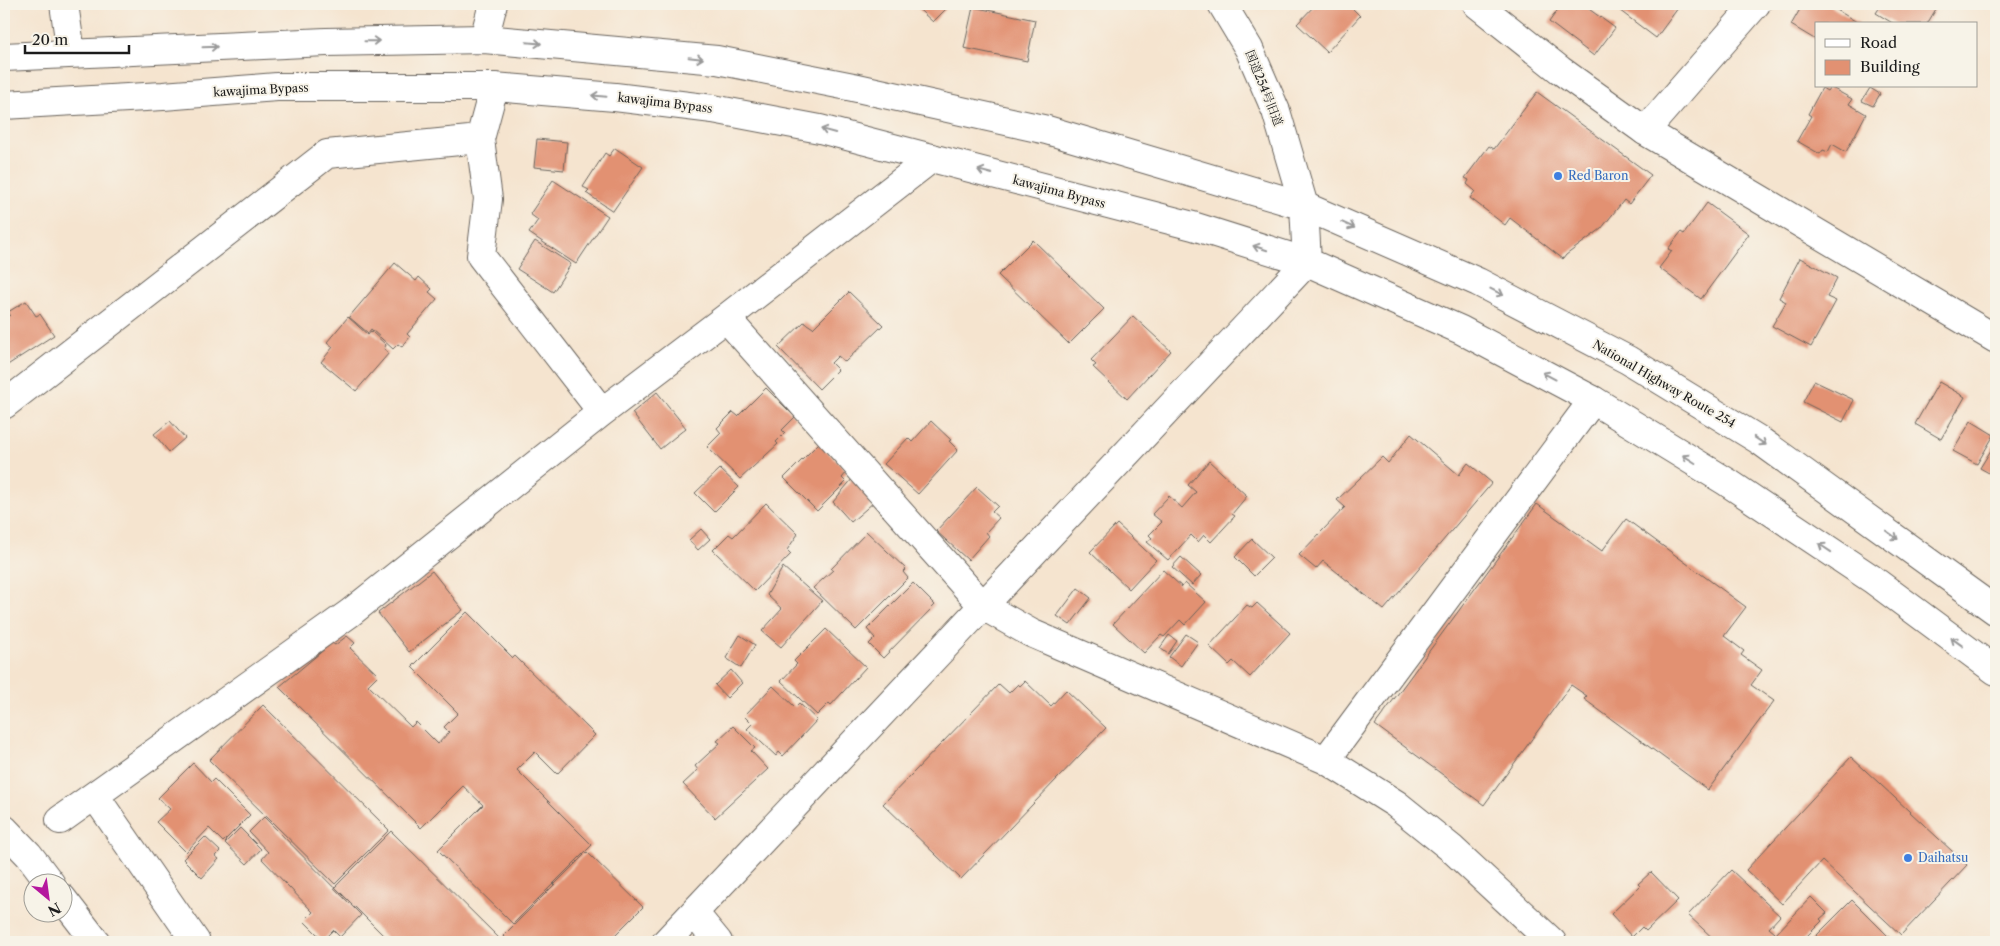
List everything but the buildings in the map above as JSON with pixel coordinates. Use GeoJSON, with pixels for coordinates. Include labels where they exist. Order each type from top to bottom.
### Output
{"type":"FeatureCollection","features":[{"type":"Feature","properties":{"kind":"main road"},"geometry":{"type":"LineString","coordinates":[[64,4],[71,54]]}},
{"type":"Feature","properties":{"kind":"main road"},"geometry":{"type":"LineString","coordinates":[[484,39],[494,4]]}},
{"type":"Feature","properties":{"kind":"main road","name":"国道254号旧道"},"geometry":{"type":"LineString","coordinates":[[1222,4],[1249,49],[1276,111],[1304,206],[1306,262]]}},
{"type":"Feature","properties":{"kind":"main road"},"geometry":{"type":"LineString","coordinates":[[1477,4],[1560,70],[1645,131],[1996,340]]}},
{"type":"Feature","properties":{"kind":"main road"},"geometry":{"type":"LineString","coordinates":[[1645,131],[1756,4]]}},
{"type":"Feature","properties":{"kind":"main road"},"geometry":{"type":"LineString","coordinates":[[4,57],[326,42],[484,39],[716,60],[853,87],[1047,130],[1304,206]]}},
{"type":"Feature","properties":{"kind":"main road"},"geometry":{"type":"LineString","coordinates":[[494,86],[480,139],[488,199],[481,256],[602,412]]}},
{"type":"Feature","properties":{"kind":"main road","name":"kawajima Bypass"},"geometry":{"type":"LineString","coordinates":[[4,105],[164,96],[277,87],[494,86],[713,109],[820,128],[1193,226],[1306,262]]}},
{"type":"Feature","properties":{"kind":"main road"},"geometry":{"type":"LineString","coordinates":[[4,406],[327,154],[480,139]]}},
{"type":"Feature","properties":{"kind":"main road"},"geometry":{"type":"LineString","coordinates":[[60,820],[350,614],[602,412],[932,158]]}},
{"type":"Feature","properties":{"kind":"main road","name":"National Highway Route 254"},"geometry":{"type":"LineString","coordinates":[[1304,206],[1478,282],[1628,360],[1759,440],[1996,611]]}},
{"type":"Feature","properties":{"kind":"main road"},"geometry":{"type":"LineString","coordinates":[[666,942],[695,914],[1306,262],[1461,330],[1593,400],[1727,482],[1872,579],[1996,671]]}},
{"type":"Feature","properties":{"kind":"main road"},"geometry":{"type":"LineString","coordinates":[[726,318],[983,606],[1031,633],[1326,760],[1396,804],[1410,815],[1452,849],[1552,942]]}},
{"type":"Feature","properties":{"kind":"main road"},"geometry":{"type":"LineString","coordinates":[[1326,760],[1593,400]]}},
{"type":"Feature","properties":{"kind":"main road"},"geometry":{"type":"LineString","coordinates":[[95,796],[196,942]]}},
{"type":"Feature","properties":{"kind":"main road"},"geometry":{"type":"LineString","coordinates":[[4,829],[29,855],[43,874]]}},
{"type":"Feature","properties":{"kind":"main road"},"geometry":{"type":"LineString","coordinates":[[72,911],[96,942]]}},
{"type":"Feature","properties":{"kind":"main road"},"geometry":{"type":"LineString","coordinates":[[695,914],[718,942]]}},
{"type":"Feature","properties":{"kind":"place","name":"Red Baron"},"geometry":{"type":"Point","coordinates":[1558,176]}},
{"type":"Feature","properties":{"kind":"place","name":"Daihatsu"},"geometry":{"type":"Point","coordinates":[1908,858]}}]}
